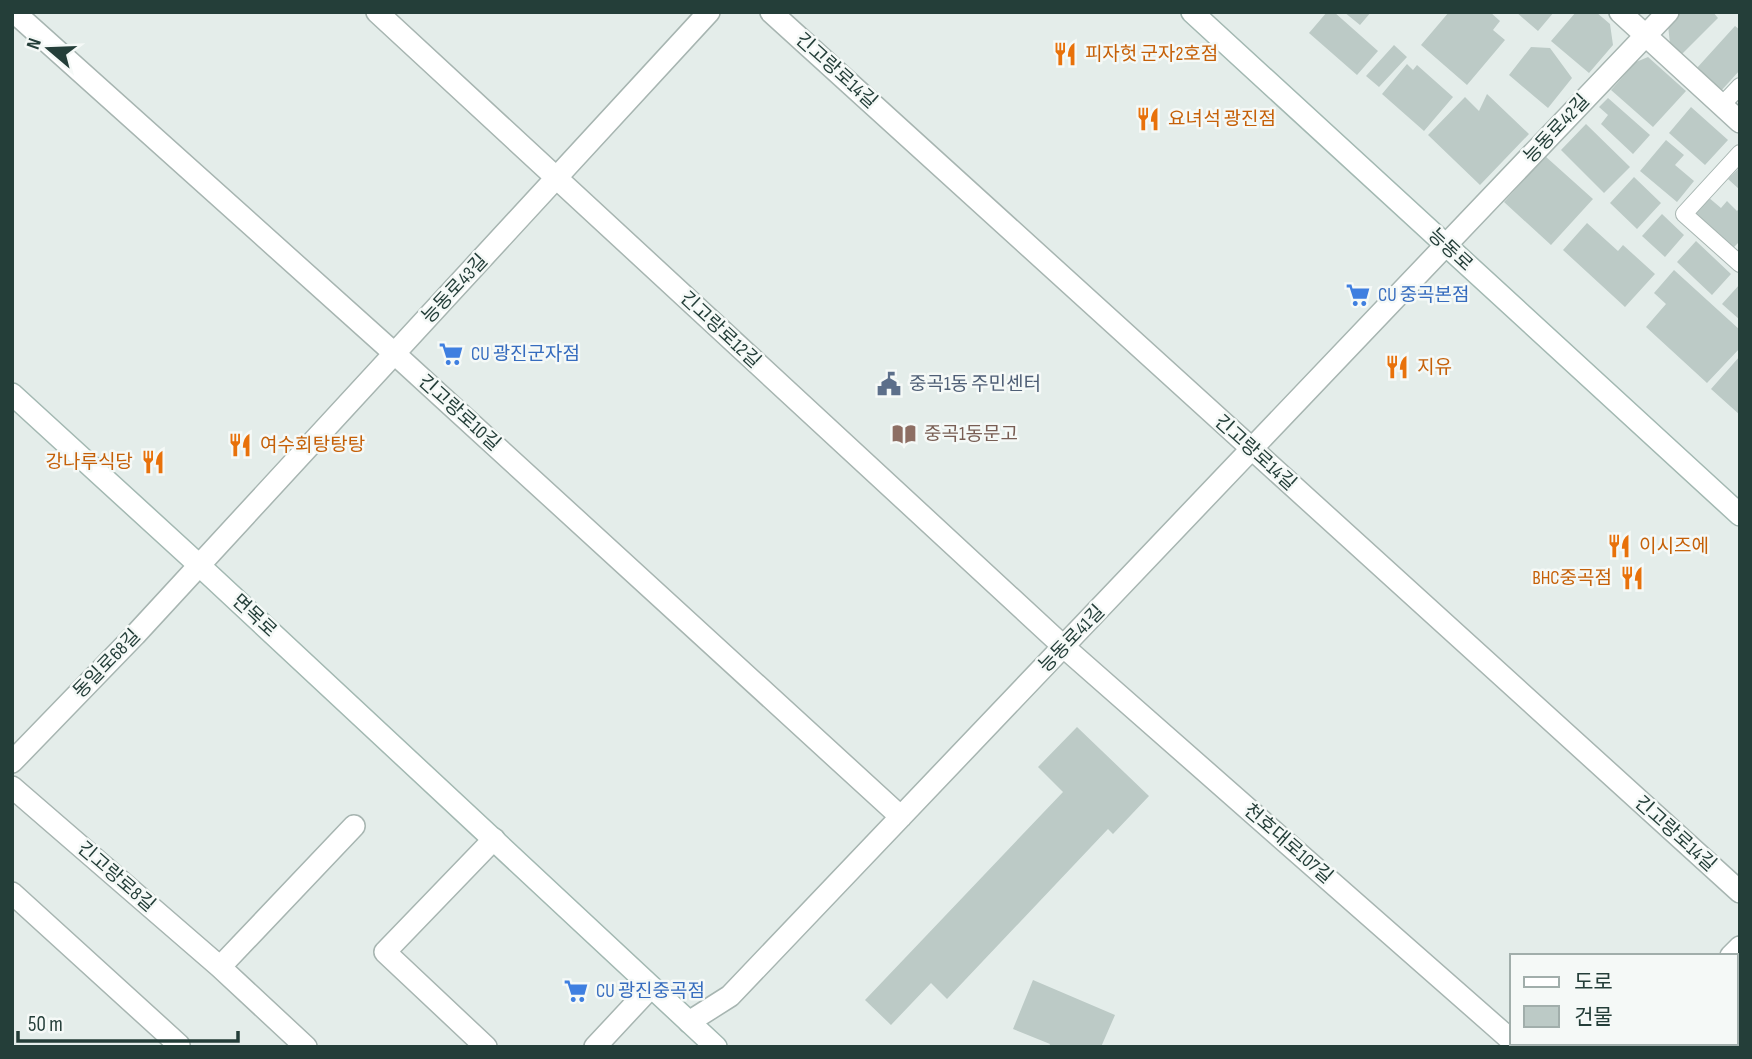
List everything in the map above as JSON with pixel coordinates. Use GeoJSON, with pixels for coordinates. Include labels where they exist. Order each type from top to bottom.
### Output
{"type":"FeatureCollection","features":[{"type":"Feature","properties":{"kind":"street","name":"긴고랑로10길"},"geometry":{"type":"LineString","coordinates":[[14,12],[395,354],[901,817]]}},
{"type":"Feature","properties":{"kind":"street","name":"긴고랑로12길"},"geometry":{"type":"LineString","coordinates":[[377,12],[1064,647]]}},
{"type":"Feature","properties":{"kind":"street","name":"능동로43길"},"geometry":{"type":"LineString","coordinates":[[200,566],[709,12]]}},
{"type":"Feature","properties":{"kind":"street","name":"긴고랑로14길"},"geometry":{"type":"LineString","coordinates":[[771,12],[1740,892]]}},
{"type":"Feature","properties":{"kind":"street","name":"능동로"},"geometry":{"type":"LineString","coordinates":[[1192,12],[1740,515]]}},
{"type":"Feature","properties":{"kind":"street"},"geometry":{"type":"LineString","coordinates":[[1620,12],[1740,122]]}},
{"type":"Feature","properties":{"kind":"street","name":"능동로42길"},"geometry":{"type":"LineString","coordinates":[[1446,247],[1668,12]]}},
{"type":"Feature","properties":{"kind":"street","name":"능동로41길"},"geometry":{"type":"LineString","coordinates":[[689,1022],[730,996],[1446,247]]}},
{"type":"Feature","properties":{"kind":"street","name":"면목로"},"geometry":{"type":"LineString","coordinates":[[12,394],[716,1047]]}},
{"type":"Feature","properties":{"kind":"street","name":"동일로68길"},"geometry":{"type":"LineString","coordinates":[[12,762],[200,566]]}},
{"type":"Feature","properties":{"kind":"street","name":"천호대로107길"},"geometry":{"type":"LineString","coordinates":[[1064,647],[1510,1040]]}},
{"type":"Feature","properties":{"kind":"street","name":"긴고랑로8길"},"geometry":{"type":"LineString","coordinates":[[12,787],[220,967],[306,1047]]}},
{"type":"Feature","properties":{"kind":"street"},"geometry":{"type":"LineString","coordinates":[[220,967],[354,826]]}},
{"type":"Feature","properties":{"kind":"street"},"geometry":{"type":"LineString","coordinates":[[486,1047],[385,952],[494,839]]}},
{"type":"Feature","properties":{"kind":"street"},"geometry":{"type":"LineString","coordinates":[[12,893],[178,1046]]}},
{"type":"Feature","properties":{"kind":"street"},"geometry":{"type":"LineString","coordinates":[[596,1046],[651,987]]}},
{"type":"Feature","properties":{"kind":"lane"},"geometry":{"type":"LineString","coordinates":[[1721,105],[1740,86]]}},
{"type":"Feature","properties":{"kind":"lane"},"geometry":{"type":"LineString","coordinates":[[1740,153],[1684,214],[1740,264]]}},
{"type":"Feature","properties":{"kind":"building"},"geometry":{"type":"Polygon","coordinates":[[[1327,12],[1334,12],[1378,51],[1357,75],[1309,33],[1327,12]]]}},
{"type":"Feature","properties":{"kind":"building"},"geometry":{"type":"Polygon","coordinates":[[[1344,12],[1371,12],[1360,25],[1344,12]]]}},
{"type":"Feature","properties":{"kind":"building"},"geometry":{"type":"Polygon","coordinates":[[[1449,12],[1490,12],[1500,21],[1493,30],[1505,40],[1467,85],[1421,45],[1449,12]]]}},
{"type":"Feature","properties":{"kind":"building"},"geometry":{"type":"Polygon","coordinates":[[[1516,12],[1554,12],[1538,31],[1516,12]]]}},
{"type":"Feature","properties":{"kind":"building"},"geometry":{"type":"Polygon","coordinates":[[[1576,12],[1596,12],[1610,24],[1613,45],[1589,73],[1551,41],[1576,12]]]}},
{"type":"Feature","properties":{"kind":"building"},"geometry":{"type":"Polygon","coordinates":[[[1681,12],[1713,12],[1718,18],[1681,55],[1670,44],[1668,25],[1681,12]]]}},
{"type":"Feature","properties":{"kind":"building"},"geometry":{"type":"Polygon","coordinates":[[[1735,26],[1740,30],[1740,70],[1720,92],[1696,69],[1735,26]]]}},
{"type":"Feature","properties":{"kind":"building"},"geometry":{"type":"Polygon","coordinates":[[[1394,45],[1407,57],[1379,87],[1366,76],[1394,45]]]}},
{"type":"Feature","properties":{"kind":"building"},"geometry":{"type":"Polygon","coordinates":[[[1531,47],[1550,48],[1572,78],[1548,108],[1509,75],[1531,47]]]}},
{"type":"Feature","properties":{"kind":"building"},"geometry":{"type":"Polygon","coordinates":[[[1648,57],[1686,91],[1653,127],[1611,90],[1636,62],[1648,57]]]}},
{"type":"Feature","properties":{"kind":"building"},"geometry":{"type":"Polygon","coordinates":[[[1407,64],[1413,70],[1417,65],[1453,97],[1424,131],[1382,94],[1407,64]]]}},
{"type":"Feature","properties":{"kind":"building"},"geometry":{"type":"Polygon","coordinates":[[[1487,94],[1529,134],[1480,185],[1428,135],[1465,97],[1479,111],[1487,94]]]}},
{"type":"Feature","properties":{"kind":"building"},"geometry":{"type":"Polygon","coordinates":[[[1608,98],[1650,135],[1633,154],[1601,124],[1608,115],[1599,107],[1608,98]]]}},
{"type":"Feature","properties":{"kind":"building"},"geometry":{"type":"Polygon","coordinates":[[[1691,107],[1728,140],[1705,165],[1669,133],[1691,107]]]}},
{"type":"Feature","properties":{"kind":"building"},"geometry":{"type":"Polygon","coordinates":[[[1586,124],[1630,167],[1604,193],[1561,150],[1586,124]]]}},
{"type":"Feature","properties":{"kind":"building"},"geometry":{"type":"Polygon","coordinates":[[[1666,140],[1684,155],[1675,165],[1694,181],[1677,202],[1640,171],[1666,140]]]}},
{"type":"Feature","properties":{"kind":"building"},"geometry":{"type":"Polygon","coordinates":[[[1545,156],[1593,199],[1551,245],[1504,202],[1545,156]]]}},
{"type":"Feature","properties":{"kind":"building"},"geometry":{"type":"Polygon","coordinates":[[[1740,167],[1740,190],[1728,179],[1740,167]]]}},
{"type":"Feature","properties":{"kind":"building"},"geometry":{"type":"Polygon","coordinates":[[[1634,177],[1661,203],[1637,229],[1610,203],[1634,177]]]}},
{"type":"Feature","properties":{"kind":"building"},"geometry":{"type":"Polygon","coordinates":[[[1708,197],[1721,208],[1727,201],[1737,211],[1740,207],[1740,241],[1733,248],[1694,212],[1708,197]]]}},
{"type":"Feature","properties":{"kind":"building"},"geometry":{"type":"Polygon","coordinates":[[[1662,214],[1684,235],[1665,257],[1642,236],[1662,214]]]}},
{"type":"Feature","properties":{"kind":"building"},"geometry":{"type":"Polygon","coordinates":[[[1587,223],[1618,251],[1623,245],[1655,274],[1625,307],[1563,250],[1587,223]]]}},
{"type":"Feature","properties":{"kind":"building"},"geometry":{"type":"Polygon","coordinates":[[[1696,241],[1731,274],[1712,295],[1677,262],[1696,241]]]}},
{"type":"Feature","properties":{"kind":"building"},"geometry":{"type":"Polygon","coordinates":[[[1674,270],[1740,330],[1740,348],[1707,383],[1646,327],[1666,304],[1654,293],[1674,270]]]}},
{"type":"Feature","properties":{"kind":"building"},"geometry":{"type":"Polygon","coordinates":[[[1740,284],[1740,320],[1722,304],[1740,284]]]}},
{"type":"Feature","properties":{"kind":"building"},"geometry":{"type":"Polygon","coordinates":[[[1740,356],[1740,415],[1711,389],[1740,356]]]}},
{"type":"Feature","properties":{"kind":"building"},"geometry":{"type":"Polygon","coordinates":[[[1077,727],[1149,796],[1113,834],[1108,829],[947,999],[931,983],[891,1025],[865,1000],[1063,792],[1038,767],[1077,727]]]}},
{"type":"Feature","properties":{"kind":"building"},"geometry":{"type":"Polygon","coordinates":[[[1033,980],[1115,1015],[1101,1047],[1049,1047],[1050,1044],[1013,1029],[1033,980]]]}},
{"type":"Feature","properties":{"kind":"place","name":"피자헛 군자2호점"},"geometry":{"type":"Point","coordinates":[1065,54]}},
{"type":"Feature","properties":{"kind":"place","name":"요녀석 광진점"},"geometry":{"type":"Point","coordinates":[1148,119]}},
{"type":"Feature","properties":{"kind":"place","name":"CU 중곡본점"},"geometry":{"type":"Point","coordinates":[1358,295]}},
{"type":"Feature","properties":{"kind":"place","name":"CU 광진군자점"},"geometry":{"type":"Point","coordinates":[451,354]}},
{"type":"Feature","properties":{"kind":"place","name":"지유"},"geometry":{"type":"Point","coordinates":[1397,367]}},
{"type":"Feature","properties":{"kind":"place","name":"중곡1동 주민센터"},"geometry":{"type":"Point","coordinates":[889,384]}},
{"type":"Feature","properties":{"kind":"place","name":"중곡1동문고"},"geometry":{"type":"Point","coordinates":[904,434]}},
{"type":"Feature","properties":{"kind":"place","name":"여수회탕탕탕"},"geometry":{"type":"Point","coordinates":[240,445]}},
{"type":"Feature","properties":{"kind":"place","name":"강나루식당"},"geometry":{"type":"Point","coordinates":[153,462]}},
{"type":"Feature","properties":{"kind":"place","name":"이시즈에"},"geometry":{"type":"Point","coordinates":[1619,546]}},
{"type":"Feature","properties":{"kind":"place","name":"BHC중곡점"},"geometry":{"type":"Point","coordinates":[1632,578]}},
{"type":"Feature","properties":{"kind":"place","name":"CU 광진중곡점"},"geometry":{"type":"Point","coordinates":[576,991]}}]}
